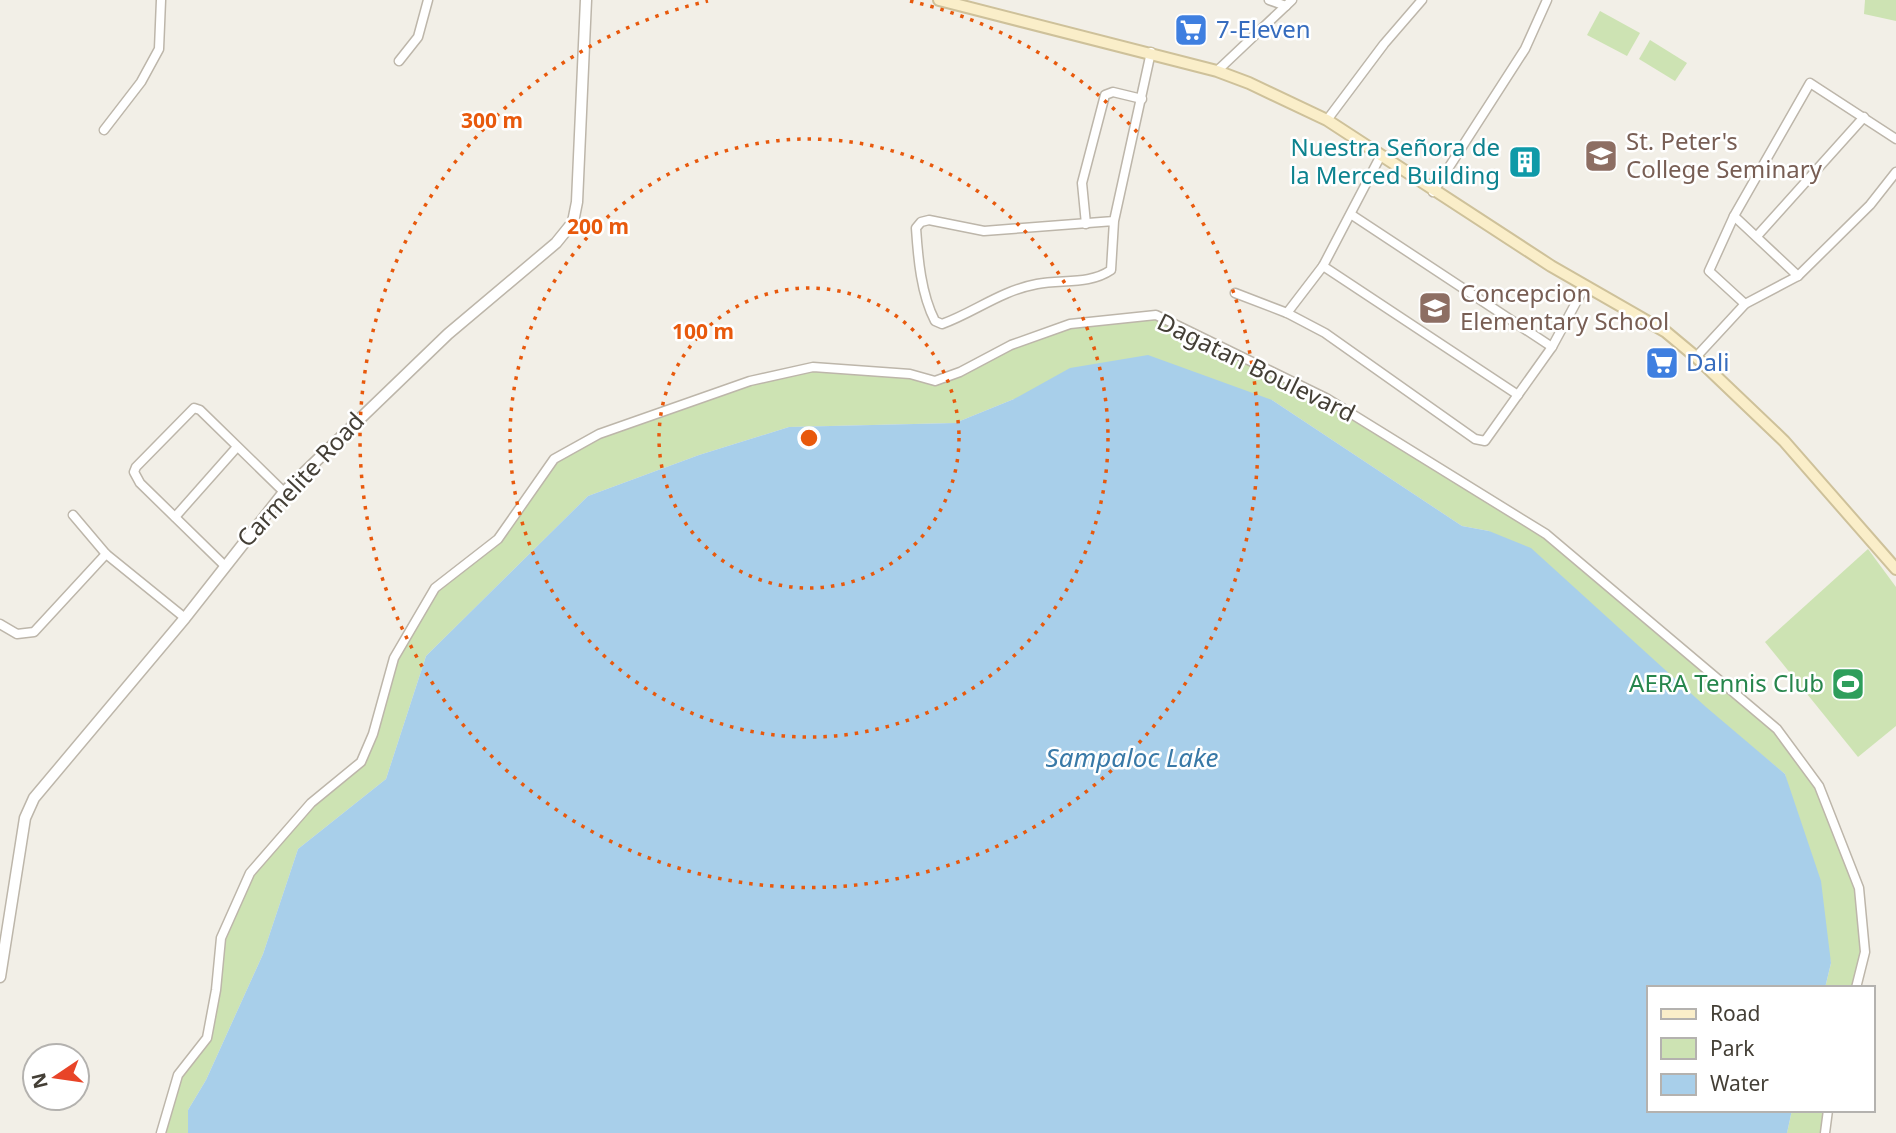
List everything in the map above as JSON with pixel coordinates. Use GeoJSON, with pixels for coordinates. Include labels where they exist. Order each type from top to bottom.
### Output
{"type":"FeatureCollection","features":[{"type":"Feature","properties":{"kind":"main road"},"geometry":{"type":"LineString","coordinates":[[939,0],[1217,71],[1327,120],[1433,192],[1666,332],[1696,356],[1784,441],[1896,569]]}},
{"type":"Feature","properties":{"kind":"street"},"geometry":{"type":"LineString","coordinates":[[104,130],[141,82],[159,49],[161,0]]}},
{"type":"Feature","properties":{"kind":"street"},"geometry":{"type":"LineString","coordinates":[[399,61],[418,37],[428,0]]}},
{"type":"Feature","properties":{"kind":"street","name":"Carmelite Road"},"geometry":{"type":"LineString","coordinates":[[0,976],[29,807],[65,758],[185,618],[284,492],[449,334],[544,255],[573,222],[577,202],[586,0]]}},
{"type":"Feature","properties":{"kind":"street"},"geometry":{"type":"LineString","coordinates":[[1269,0],[1289,3]]}},
{"type":"Feature","properties":{"kind":"street"},"geometry":{"type":"LineString","coordinates":[[1327,120],[1384,44],[1422,0]]}},
{"type":"Feature","properties":{"kind":"street"},"geometry":{"type":"LineString","coordinates":[[1433,192],[1525,49],[1547,0]]}},
{"type":"Feature","properties":{"kind":"street"},"geometry":{"type":"LineString","coordinates":[[1217,71],[1289,3]]}},
{"type":"Feature","properties":{"kind":"street"},"geometry":{"type":"LineString","coordinates":[[1114,221],[984,232],[929,220],[922,222],[916,228],[917,247],[930,311],[935,321],[942,324],[983,303],[1037,284],[1102,277],[1111,270],[1114,221],[1151,52]]}},
{"type":"Feature","properties":{"kind":"street"},"geometry":{"type":"LineString","coordinates":[[1745,304],[1709,271],[1734,216],[1811,83],[1896,139]]}},
{"type":"Feature","properties":{"kind":"street"},"geometry":{"type":"LineString","coordinates":[[1086,224],[1082,183],[1105,95],[1113,92],[1142,99]]}},
{"type":"Feature","properties":{"kind":"street"},"geometry":{"type":"LineString","coordinates":[[1758,235],[1864,117]]}},
{"type":"Feature","properties":{"kind":"street"},"geometry":{"type":"LineString","coordinates":[[1287,313],[1323,266],[1380,157]]}},
{"type":"Feature","properties":{"kind":"street"},"geometry":{"type":"LineString","coordinates":[[1696,356],[1745,304],[1798,276],[1870,205],[1896,172]]}},
{"type":"Feature","properties":{"kind":"street"},"geometry":{"type":"LineString","coordinates":[[1352,215],[1552,347]]}},
{"type":"Feature","properties":{"kind":"street"},"geometry":{"type":"LineString","coordinates":[[1734,216],[1758,235],[1798,276]]}},
{"type":"Feature","properties":{"kind":"street"},"geometry":{"type":"LineString","coordinates":[[1323,266],[1518,396]]}},
{"type":"Feature","properties":{"kind":"street"},"geometry":{"type":"LineString","coordinates":[[1236,293],[1287,313],[1325,333],[1475,439],[1485,441],[1552,347],[1585,285]]}},
{"type":"Feature","properties":{"kind":"street","name":"Dagatan Boulevard"},"geometry":{"type":"LineString","coordinates":[[161,1133],[178,1075],[206,1038],[216,990],[221,938],[250,873],[311,803],[361,762],[373,734],[394,658],[435,588],[498,539],[554,459],[598,433],[687,401],[813,367],[910,374],[935,381],[960,372],[1011,345],[1070,324],[1156,316],[1326,398],[1546,534],[1777,729],[1819,786],[1859,888],[1865,952],[1856,986]]}},
{"type":"Feature","properties":{"kind":"street"},"geometry":{"type":"LineString","coordinates":[[224,565],[135,477],[136,467],[194,408],[284,492]]}},
{"type":"Feature","properties":{"kind":"street"},"geometry":{"type":"LineString","coordinates":[[175,517],[237,447]]}},
{"type":"Feature","properties":{"kind":"street"},"geometry":{"type":"LineString","coordinates":[[73,515],[106,554],[185,618]]}},
{"type":"Feature","properties":{"kind":"street"},"geometry":{"type":"LineString","coordinates":[[0,624],[17,635],[34,632],[106,554]]}},
{"type":"Feature","properties":{"kind":"street"},"geometry":{"type":"LineString","coordinates":[[1825,1133],[1828,1112]]}},
{"type":"Feature","properties":{"kind":"green space"},"geometry":{"type":"Polygon","coordinates":[[[1865,0],[1896,0],[1896,21],[1864,14],[1865,0]]]}},
{"type":"Feature","properties":{"kind":"green space"},"geometry":{"type":"Polygon","coordinates":[[[1600,11],[1640,33],[1627,56],[1587,35],[1600,11]]]}},
{"type":"Feature","properties":{"kind":"green space"},"geometry":{"type":"Polygon","coordinates":[[[1650,40],[1687,63],[1675,81],[1639,59],[1650,40]]]}},
{"type":"Feature","properties":{"kind":"green space"},"geometry":{"type":"Polygon","coordinates":[[[1156,315],[1326,398],[1546,534],[1777,729],[1819,786],[1859,888],[1865,952],[1856,986],[1825,986],[1831,963],[1785,774],[1489,531],[1462,526],[1272,400],[1014,399],[955,423],[789,427],[699,455],[588,496],[426,656],[386,779],[298,849],[263,954],[206,1080],[188,1110],[188,1133],[161,1133],[185,1066],[207,1038],[221,938],[250,873],[311,803],[361,762],[394,658],[435,588],[498,539],[554,459],[599,434],[687,401],[813,367],[935,381],[1011,345],[1070,324],[1156,315]]]}},
{"type":"Feature","properties":{"kind":"green space","name":"AERA Tennis Club"},"geometry":{"type":"Polygon","coordinates":[[[1868,549],[1896,587],[1896,726],[1858,757],[1765,642],[1868,549]]]}},
{"type":"Feature","properties":{"kind":"green space"},"geometry":{"type":"Polygon","coordinates":[[[1792,1112],[1828,1112],[1825,1133],[1787,1133],[1792,1112]]]}},
{"type":"Feature","properties":{"kind":"water","name":"Sampaloc Lake"},"geometry":{"type":"Polygon","coordinates":[[[1148,355],[1272,400],[1462,526],[1489,531],[1531,548],[1706,707],[1785,774],[1821,881],[1831,963],[1825,986],[1647,986],[1647,1112],[1792,1112],[1787,1133],[188,1133],[188,1110],[206,1080],[263,954],[298,849],[386,779],[426,656],[588,496],[699,455],[789,427],[955,423],[1014,399],[1070,368],[1148,355]]]}},
{"type":"Feature","properties":{"kind":"place","name":"7-Eleven"},"geometry":{"type":"Point","coordinates":[1191,30]}},
{"type":"Feature","properties":{"kind":"place","name":"St. Peter's College Seminary"},"geometry":{"type":"Point","coordinates":[1601,156]}},
{"type":"Feature","properties":{"kind":"place","name":"Nuestra Señora de la Merced Building"},"geometry":{"type":"Point","coordinates":[1525,162]}},
{"type":"Feature","properties":{"kind":"place","name":"Concepcion Elementary School"},"geometry":{"type":"Point","coordinates":[1435,308]}},
{"type":"Feature","properties":{"kind":"place","name":"Dali"},"geometry":{"type":"Point","coordinates":[1662,363]}},
{"type":"Feature","properties":{"kind":"place","name":"AERA Tennis Club"},"geometry":{"type":"Point","coordinates":[1848,684]}}]}
